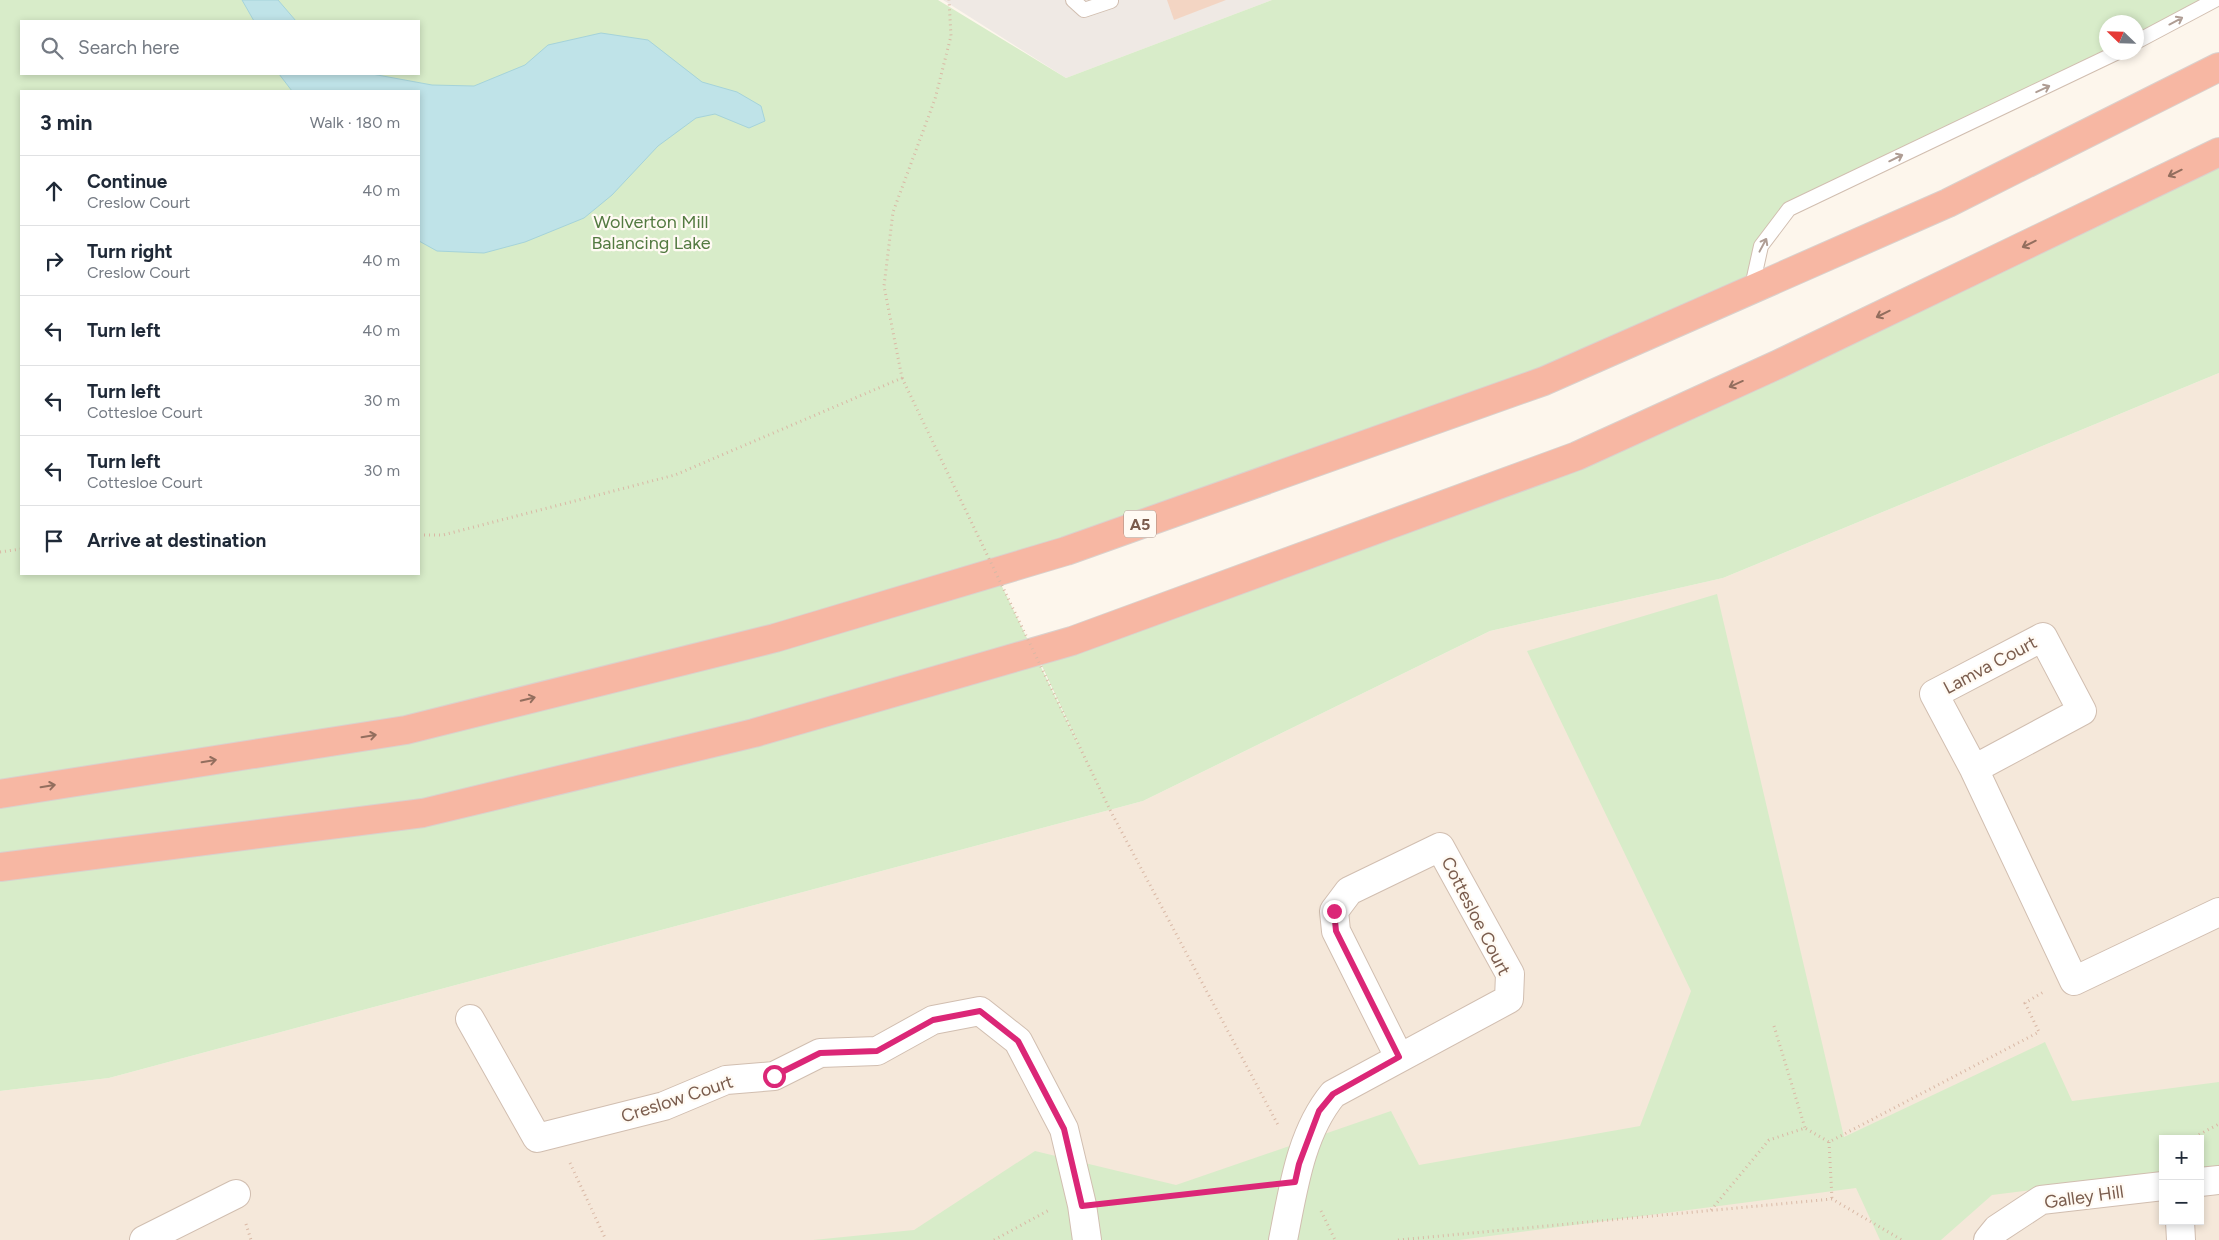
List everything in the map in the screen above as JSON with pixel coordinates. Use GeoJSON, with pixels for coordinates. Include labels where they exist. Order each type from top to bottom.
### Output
{"type":"FeatureCollection","features":[{"type":"Feature","properties":{"kind":"highway","name":"A5"},"geometry":{"type":"LineString","coordinates":[[0,794],[406,730],[784,635],[1066,550],[1535,384],[1751,292],[1948,203],[2219,67]]}},
{"type":"Feature","properties":{"kind":"highway"},"geometry":{"type":"LineString","coordinates":[[0,867],[422,813],[754,733],[1072,640],[1577,456],[1779,364],[2219,152]]}},
{"type":"Feature","properties":{"kind":"street","name":"Lamva Court"},"geometry":{"type":"LineString","coordinates":[[1974,769],[2082,711],[2043,637],[1934,694],[1974,769],[2071,975]]}},
{"type":"Feature","properties":{"kind":"street","name":"Cottesloe Court"},"geometry":{"type":"LineString","coordinates":[[1283,1240],[1297,1173],[1319,1111],[1333,1094],[1509,999],[1510,974],[1440,846],[1350,891],[1334,911],[1336,931],[1399,1057]]}},
{"type":"Feature","properties":{"kind":"street"},"geometry":{"type":"LineString","coordinates":[[2071,975],[2074,981],[2219,912]]}},
{"type":"Feature","properties":{"kind":"street","name":"Creslow Court"},"geometry":{"type":"LineString","coordinates":[[470,1019],[536,1138],[664,1106],[726,1080],[774,1076],[820,1053],[877,1051],[933,1020],[980,1011],[1018,1041],[1064,1129],[1082,1206],[1087,1240]]}},
{"type":"Feature","properties":{"kind":"street"},"geometry":{"type":"LineString","coordinates":[[2204,1182],[2219,1180]]}},
{"type":"Feature","properties":{"kind":"street","name":"Galley Hill"},"geometry":{"type":"LineString","coordinates":[[1988,1240],[1996,1229],[2041,1200],[2159,1186]]}},
{"type":"Feature","properties":{"kind":"street"},"geometry":{"type":"LineString","coordinates":[[144,1240],[236,1194]]}},
{"type":"Feature","properties":{"kind":"street"},"geometry":{"type":"LineString","coordinates":[[2180,1225],[2181,1240]]}},
{"type":"Feature","properties":{"kind":"lane"},"geometry":{"type":"LineString","coordinates":[[1073,0],[1084,10],[1111,1]]}},
{"type":"Feature","properties":{"kind":"lane"},"geometry":{"type":"LineString","coordinates":[[2144,38],[2214,0]]}},
{"type":"Feature","properties":{"kind":"lane"},"geometry":{"type":"LineString","coordinates":[[1751,292],[1761,246],[1789,209],[2101,60]]}},
{"type":"Feature","properties":{"kind":"path"},"geometry":{"type":"LineString","coordinates":[[949,0],[951,36],[937,90],[893,212],[884,286],[902,378],[1110,810],[1297,1173],[1335,1240]]}},
{"type":"Feature","properties":{"kind":"path"},"geometry":{"type":"LineString","coordinates":[[420,534],[443,535],[675,476],[902,378]]}},
{"type":"Feature","properties":{"kind":"path"},"geometry":{"type":"LineString","coordinates":[[0,552],[20,549]]}},
{"type":"Feature","properties":{"kind":"path"},"geometry":{"type":"LineString","coordinates":[[1829,1142],[2039,1032],[2025,1003],[2071,975]]}},
{"type":"Feature","properties":{"kind":"path"},"geometry":{"type":"LineString","coordinates":[[1774,1026],[1805,1128],[1829,1142]]}},
{"type":"Feature","properties":{"kind":"path"},"geometry":{"type":"LineString","coordinates":[[2198,1135],[2219,1124]]}},
{"type":"Feature","properties":{"kind":"path"},"geometry":{"type":"LineString","coordinates":[[1711,1210],[1769,1140],[1805,1128]]}},
{"type":"Feature","properties":{"kind":"path"},"geometry":{"type":"LineString","coordinates":[[555,1133],[606,1240]]}},
{"type":"Feature","properties":{"kind":"path"},"geometry":{"type":"LineString","coordinates":[[1829,1142],[1832,1199]]}},
{"type":"Feature","properties":{"kind":"path"},"geometry":{"type":"LineString","coordinates":[[994,1240],[1053,1208],[1082,1206],[1297,1173]]}},
{"type":"Feature","properties":{"kind":"path"},"geometry":{"type":"LineString","coordinates":[[1398,1240],[1832,1199],[1902,1240]]}},
{"type":"Feature","properties":{"kind":"shaded area"},"geometry":{"type":"Polygon","coordinates":[[[943,0],[1272,0],[1066,78],[943,0]]]}},
{"type":"Feature","properties":{"kind":"shaded area"},"geometry":{"type":"Polygon","coordinates":[[[2219,373],[2219,1240],[0,1240],[0,1091],[109,1078],[1143,801],[1490,631],[1723,578],[2219,373]]]}},
{"type":"Feature","properties":{"kind":"green space","name":"Wolverton Mill Balancing Lake"},"geometry":{"type":"Polygon","coordinates":[[[0,0],[938,0],[1066,78],[1272,0],[2215,0],[2144,37],[2144,15],[2099,15],[2099,55],[1789,209],[1761,246],[1751,291],[995,572],[1084,756],[1035,651],[1577,456],[2219,152],[2219,373],[1723,578],[1490,631],[1143,801],[109,1078],[0,1091],[0,0]]]}},
{"type":"Feature","properties":{"kind":"green space"},"geometry":{"type":"Polygon","coordinates":[[[1717,594],[1844,1137],[2045,1042],[2072,1101],[2219,1082],[2219,1167],[2204,1169],[2204,1135],[2159,1135],[2159,1174],[1992,1195],[1941,1240],[1880,1240],[1856,1188],[1459,1240],[813,1240],[914,1230],[1035,1151],[1176,1185],[1391,1111],[1419,1165],[1640,1126],[1691,991],[1527,651],[1717,594]]]}},
{"type":"Feature","properties":{"kind":"water"},"geometry":{"type":"Polygon","coordinates":[[[242,0],[278,0],[295,20],[253,20],[242,0]]]}},
{"type":"Feature","properties":{"kind":"water"},"geometry":{"type":"Polygon","coordinates":[[[601,33],[648,40],[702,82],[737,92],[761,106],[765,121],[749,128],[715,114],[696,118],[658,146],[612,195],[584,218],[525,242],[484,253],[437,251],[420,242],[420,90],[291,90],[280,75],[377,75],[432,85],[474,86],[525,65],[548,45],[601,33]]]}},
{"type":"Feature","properties":{"kind":"building"},"geometry":{"type":"Polygon","coordinates":[[[1167,0],[1226,0],[1174,20],[1167,0]]]}},
{"type":"Feature","properties":{"kind":"route"},"geometry":{"type":"LineString","coordinates":[[774,1076],[820,1053],[877,1051],[933,1020],[980,1011],[1018,1041],[1064,1129],[1082,1206],[1295,1182],[1299,1164],[1319,1111],[1333,1094],[1399,1057],[1336,931],[1334,911]]}}]}
